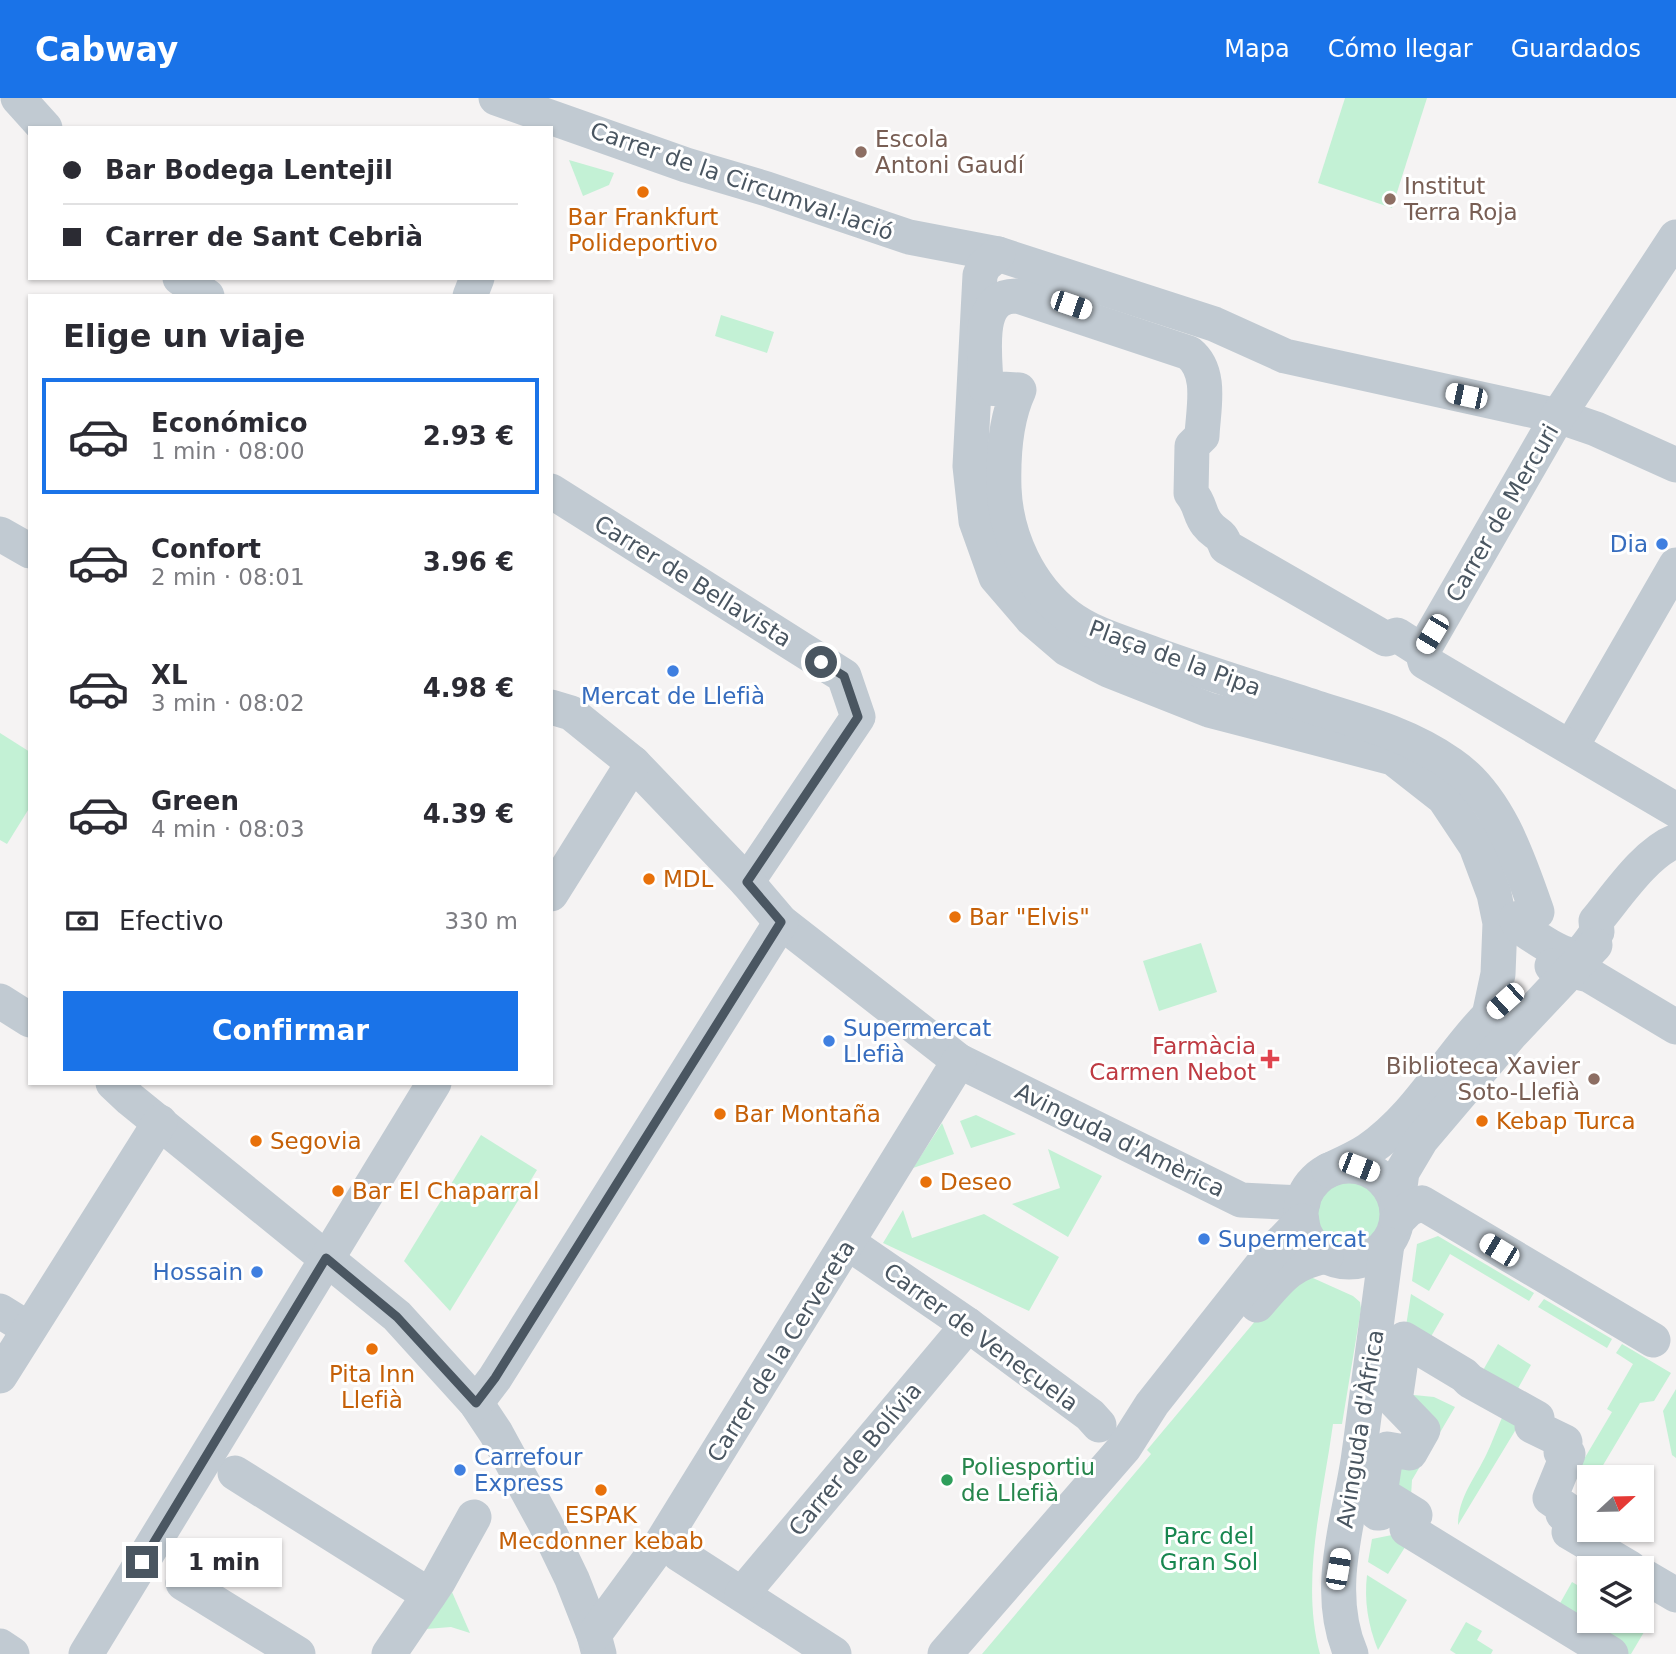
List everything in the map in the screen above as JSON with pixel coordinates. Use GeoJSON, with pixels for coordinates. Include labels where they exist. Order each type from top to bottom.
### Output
{"type":"FeatureCollection","features":[{"type":"Feature","properties":{"kind":"street"},"geometry":{"type":"LineString","coordinates":[[18,98],[43,126]]}},
{"type":"Feature","properties":{"kind":"street","name":"Carrer de la Circumval·lació"},"geometry":{"type":"LineString","coordinates":[[496,98],[541,120],[767,189],[1232,346],[1558,416],[1596,429],[1676,465]]}},
{"type":"Feature","properties":{"kind":"street","name":"Carrer de Mercuri"},"geometry":{"type":"LineString","coordinates":[[1425,647],[1558,416],[1676,237]]}},
{"type":"Feature","properties":{"kind":"street"},"geometry":{"type":"LineString","coordinates":[[989,265],[970,466],[975,515],[996,577],[1032,619],[1067,649],[1108,670],[1209,710],[1393,758],[1444,798],[1476,846],[1494,894],[1500,923],[1498,975],[1489,1016]]}},
{"type":"Feature","properties":{"kind":"street"},"geometry":{"type":"LineString","coordinates":[[183,280],[204,294]]}},
{"type":"Feature","properties":{"kind":"street","name":"Plaça de la Pipa"},"geometry":{"type":"LineString","coordinates":[[1676,810],[1425,662],[1422,650],[1397,635],[1386,639],[1226,547],[1222,535],[1206,523],[1200,504],[1191,493],[1192,446],[1202,436],[1204,391],[1203,371],[1189,353],[1018,296],[1002,298],[990,308],[986,322],[986,388],[1019,390],[1004,447],[1004,495],[1010,530],[1033,577],[1065,615],[1097,633],[1173,662],[1386,729],[1451,764],[1482,795],[1511,845],[1537,912],[1516,919],[1520,927],[1566,955],[1578,955],[1597,932],[1596,921],[1647,862],[1664,846],[1676,841]]}},
{"type":"Feature","properties":{"kind":"street"},"geometry":{"type":"LineString","coordinates":[[1232,346],[1214,370],[1205,502],[1213,520],[1226,532],[1676,793]]}},
{"type":"Feature","properties":{"kind":"street","name":"Carrer de Bellavista"},"geometry":{"type":"LineString","coordinates":[[553,492],[844,676],[858,717],[747,882]]}},
{"type":"Feature","properties":{"kind":"street"},"geometry":{"type":"LineString","coordinates":[[0,534],[28,550]]}},
{"type":"Feature","properties":{"kind":"street"},"geometry":{"type":"LineString","coordinates":[[1578,735],[1676,565]]}},
{"type":"Feature","properties":{"kind":"street","name":"Avinguda d'Amèrica"},"geometry":{"type":"LineString","coordinates":[[553,708],[571,713],[633,763],[747,882],[781,922],[959,1061],[1241,1200],[1302,1212]]}},
{"type":"Feature","properties":{"kind":"street"},"geometry":{"type":"LineString","coordinates":[[553,891],[633,763]]}},
{"type":"Feature","properties":{"kind":"street","name":"Avinguda d'Àfrica"},"geometry":{"type":"LineString","coordinates":[[1351,1654],[1343,1635],[1338,1569],[1402,1172],[1421,1140],[1511,1034],[1573,970],[1670,860],[1676,858]]}},
{"type":"Feature","properties":{"kind":"street"},"geometry":{"type":"LineString","coordinates":[[476,1403],[495,1378],[781,922]]}},
{"type":"Feature","properties":{"kind":"street"},"geometry":{"type":"LineString","coordinates":[[1500,923],[1529,955],[1551,966],[1589,975],[1676,1027]]}},
{"type":"Feature","properties":{"kind":"street"},"geometry":{"type":"LineString","coordinates":[[945,1654],[1111,1436],[1152,1404],[1273,1251],[1302,1212],[1308,1189],[1317,1178],[1368,1150],[1400,1122],[1489,1016],[1528,984],[1573,970]]}},
{"type":"Feature","properties":{"kind":"street"},"geometry":{"type":"LineString","coordinates":[[0,1001],[28,1019]]}},
{"type":"Feature","properties":{"kind":"street","name":"Carrer de la Cervereta"},"geometry":{"type":"LineString","coordinates":[[596,1644],[662,1542],[959,1061]]}},
{"type":"Feature","properties":{"kind":"street"},"geometry":{"type":"LineString","coordinates":[[115,1085],[397,1317],[476,1403],[533,1498],[572,1579],[596,1644]]}},
{"type":"Feature","properties":{"kind":"street"},"geometry":{"type":"LineString","coordinates":[[86,1654],[433,1085]]}},
{"type":"Feature","properties":{"kind":"street"},"geometry":{"type":"LineString","coordinates":[[0,1376],[160,1122]]}},
{"type":"Feature","properties":{"kind":"street"},"geometry":{"type":"LineString","coordinates":[[1329,1170],[1344,1166],[1373,1172],[1389,1188],[1394,1225]]}},
{"type":"Feature","properties":{"kind":"street","name":"Avinguda d'Amèrica"},"geometry":{"type":"LineString","coordinates":[[1241,1200],[1273,1251]]}},
{"type":"Feature","properties":{"kind":"street"},"geometry":{"type":"LineString","coordinates":[[1302,1212],[1307,1237],[1326,1256],[1342,1262],[1359,1262],[1374,1256],[1394,1225],[1409,1209],[1422,1203],[1653,1340]]}},
{"type":"Feature","properties":{"kind":"street","name":"Carrer de Veneçuela"},"geometry":{"type":"LineString","coordinates":[[860,1251],[968,1325],[1090,1415],[1111,1436]]}},
{"type":"Feature","properties":{"kind":"street"},"geometry":{"type":"LineString","coordinates":[[1111,1436],[1163,1417],[1288,1271],[1305,1260],[1326,1256]]}},
{"type":"Feature","properties":{"kind":"street"},"geometry":{"type":"LineString","coordinates":[[0,1311],[29,1328]]}},
{"type":"Feature","properties":{"kind":"street","name":"Carrer de Bolívia"},"geometry":{"type":"LineString","coordinates":[[742,1594],[968,1325]]}},
{"type":"Feature","properties":{"kind":"street"},"geometry":{"type":"LineString","coordinates":[[1610,1556],[1569,1532],[1576,1522],[1563,1514],[1566,1509],[1550,1499],[1568,1454],[1561,1452],[1565,1442],[1532,1426],[1537,1418],[1470,1381],[1404,1339],[1395,1401],[1423,1430],[1410,1453],[1387,1449],[1377,1513],[1380,1513],[1389,1499],[1415,1515],[1407,1529],[1611,1654]]}},
{"type":"Feature","properties":{"kind":"street"},"geometry":{"type":"LineString","coordinates":[[235,1474],[434,1589]]}},
{"type":"Feature","properties":{"kind":"street"},"geometry":{"type":"LineString","coordinates":[[389,1654],[434,1589],[474,1517]]}},
{"type":"Feature","properties":{"kind":"street"},"geometry":{"type":"LineString","coordinates":[[679,1553],[834,1654]]}},
{"type":"Feature","properties":{"kind":"street"},"geometry":{"type":"LineString","coordinates":[[1654,1581],[1676,1595]]}},
{"type":"Feature","properties":{"kind":"street"},"geometry":{"type":"LineString","coordinates":[[183,1583],[298,1654]]}},
{"type":"Feature","properties":{"kind":"street"},"geometry":{"type":"LineString","coordinates":[[0,1646],[12,1654]]}},
{"type":"Feature","properties":{"kind":"green space"},"geometry":{"type":"Polygon","coordinates":[[[1345,98],[1427,98],[1392,208],[1318,183],[1345,98]]]}},
{"type":"Feature","properties":{"kind":"green space"},"geometry":{"type":"Polygon","coordinates":[[[569,160],[614,173],[609,185],[583,196],[569,160]]]}},
{"type":"Feature","properties":{"kind":"green space"},"geometry":{"type":"Polygon","coordinates":[[[721,315],[774,332],[767,353],[715,336],[721,315]]]}},
{"type":"Feature","properties":{"kind":"green space"},"geometry":{"type":"Polygon","coordinates":[[[0,733],[28,751],[28,810],[7,844],[0,840],[0,733]]]}},
{"type":"Feature","properties":{"kind":"green space"},"geometry":{"type":"Polygon","coordinates":[[[1201,943],[1217,992],[1159,1011],[1143,961],[1201,943]]]}},
{"type":"Feature","properties":{"kind":"green space"},"geometry":{"type":"Polygon","coordinates":[[[976,1115],[1016,1134],[971,1148],[960,1121],[976,1115]]]}},
{"type":"Feature","properties":{"kind":"green space"},"geometry":{"type":"Polygon","coordinates":[[[942,1123],[954,1154],[913,1168],[942,1123]]]}},
{"type":"Feature","properties":{"kind":"green space"},"geometry":{"type":"Polygon","coordinates":[[[481,1135],[537,1170],[450,1311],[404,1261],[481,1135]]]}},
{"type":"Feature","properties":{"kind":"green space"},"geometry":{"type":"Polygon","coordinates":[[[1048,1149],[1102,1176],[1068,1237],[1012,1204],[1060,1188],[1048,1149]]]}},
{"type":"Feature","properties":{"kind":"green space"},"geometry":{"type":"Polygon","coordinates":[[[1349,1181],[1362,1184],[1372,1191],[1379,1201],[1382,1214],[1379,1227],[1372,1237],[1362,1244],[1349,1247],[1336,1244],[1326,1237],[1319,1227],[1316,1214],[1319,1201],[1326,1191],[1336,1184],[1349,1181]]]}},
{"type":"Feature","properties":{"kind":"green space"},"geometry":{"type":"Polygon","coordinates":[[[903,1210],[912,1238],[984,1214],[1059,1257],[1029,1311],[883,1243],[903,1210]]]}},
{"type":"Feature","properties":{"kind":"green space"},"geometry":{"type":"Polygon","coordinates":[[[1438,1236],[1534,1293],[1529,1301],[1450,1254],[1429,1291],[1412,1281],[1417,1244],[1438,1236]]]}},
{"type":"Feature","properties":{"kind":"green space","name":"Parc del Gran Sol"},"geometry":{"type":"Polygon","coordinates":[[[1304,1274],[1353,1296],[1360,1302],[1361,1309],[1342,1424],[1333,1424],[1315,1539],[1312,1598],[1320,1654],[982,1654],[1151,1454],[1147,1450],[1293,1276],[1304,1274]]]}},
{"type":"Feature","properties":{"kind":"green space"},"geometry":{"type":"Polygon","coordinates":[[[1411,1294],[1444,1314],[1429,1340],[1406,1326],[1411,1294]]]}},
{"type":"Feature","properties":{"kind":"green space"},"geometry":{"type":"Polygon","coordinates":[[[1544,1299],[1612,1339],[1607,1348],[1538,1307],[1544,1299]]]}},
{"type":"Feature","properties":{"kind":"green space"},"geometry":{"type":"Polygon","coordinates":[[[1498,1344],[1531,1365],[1516,1392],[1482,1372],[1498,1344]]]}},
{"type":"Feature","properties":{"kind":"green space"},"geometry":{"type":"Polygon","coordinates":[[[1622,1344],[1671,1373],[1654,1401],[1640,1403],[1603,1465],[1581,1465],[1612,1412],[1607,1409],[1633,1364],[1616,1353],[1622,1344]]]}},
{"type":"Feature","properties":{"kind":"green space"},"geometry":{"type":"Polygon","coordinates":[[[1676,1389],[1676,1458],[1672,1455],[1663,1411],[1676,1389]]]}},
{"type":"Feature","properties":{"kind":"green space"},"geometry":{"type":"Polygon","coordinates":[[[1395,1397],[1434,1397],[1455,1407],[1412,1480],[1410,1512],[1389,1499],[1387,1449],[1410,1453],[1395,1397]]]}},
{"type":"Feature","properties":{"kind":"green space"},"geometry":{"type":"Polygon","coordinates":[[[1510,1403],[1521,1421],[1458,1525],[1464,1496],[1510,1403]]]}},
{"type":"Feature","properties":{"kind":"green space"},"geometry":{"type":"Polygon","coordinates":[[[1392,1535],[1407,1544],[1388,1574],[1368,1562],[1372,1539],[1392,1535]]]}},
{"type":"Feature","properties":{"kind":"green space"},"geometry":{"type":"Polygon","coordinates":[[[1367,1575],[1407,1600],[1378,1650],[1368,1613],[1367,1575]]]}},
{"type":"Feature","properties":{"kind":"green space"},"geometry":{"type":"Polygon","coordinates":[[[1572,1582],[1577,1585],[1577,1628],[1554,1614],[1572,1582]]]}},
{"type":"Feature","properties":{"kind":"green space"},"geometry":{"type":"Polygon","coordinates":[[[452,1592],[470,1633],[451,1627],[426,1629],[452,1592]]]}},
{"type":"Feature","properties":{"kind":"green space"},"geometry":{"type":"Polygon","coordinates":[[[1466,1622],[1482,1631],[1477,1640],[1493,1650],[1491,1654],[1456,1654],[1450,1650],[1466,1622]]]}},
{"type":"Feature","properties":{"kind":"green space"},"geometry":{"type":"Polygon","coordinates":[[[1586,1633],[1643,1633],[1631,1654],[1621,1654],[1586,1633]]]}},
{"type":"Feature","properties":{"kind":"place","name":"Escola Antoni Gaudí"},"geometry":{"type":"Point","coordinates":[861,152]}},
{"type":"Feature","properties":{"kind":"place","name":"Bar Frankfurt Polideportivo"},"geometry":{"type":"Point","coordinates":[643,192]}},
{"type":"Feature","properties":{"kind":"place","name":"Institut Terra Roja"},"geometry":{"type":"Point","coordinates":[1390,199]}},
{"type":"Feature","properties":{"kind":"place","name":"Dia"},"geometry":{"type":"Point","coordinates":[1662,544]}},
{"type":"Feature","properties":{"kind":"place","name":"Mercat de Llefià"},"geometry":{"type":"Point","coordinates":[673,671]}},
{"type":"Feature","properties":{"kind":"place","name":"MDL"},"geometry":{"type":"Point","coordinates":[649,879]}},
{"type":"Feature","properties":{"kind":"place","name":"Bar \"Elvis\""},"geometry":{"type":"Point","coordinates":[955,917]}},
{"type":"Feature","properties":{"kind":"place","name":"Supermercat Llefià"},"geometry":{"type":"Point","coordinates":[829,1041]}},
{"type":"Feature","properties":{"kind":"place","name":"Farmàcia Carmen Nebot"},"geometry":{"type":"Point","coordinates":[1270,1059]}},
{"type":"Feature","properties":{"kind":"place","name":"Biblioteca Xavier Soto-Llefià"},"geometry":{"type":"Point","coordinates":[1594,1079]}},
{"type":"Feature","properties":{"kind":"place","name":"Bar Montaña"},"geometry":{"type":"Point","coordinates":[720,1114]}},
{"type":"Feature","properties":{"kind":"place","name":"Kebap Turca"},"geometry":{"type":"Point","coordinates":[1482,1121]}},
{"type":"Feature","properties":{"kind":"place","name":"Segovia"},"geometry":{"type":"Point","coordinates":[256,1141]}},
{"type":"Feature","properties":{"kind":"place","name":"Deseo"},"geometry":{"type":"Point","coordinates":[926,1182]}},
{"type":"Feature","properties":{"kind":"place","name":"Bar El Chaparral"},"geometry":{"type":"Point","coordinates":[338,1191]}},
{"type":"Feature","properties":{"kind":"place","name":"Supermercat"},"geometry":{"type":"Point","coordinates":[1204,1239]}},
{"type":"Feature","properties":{"kind":"place","name":"Hossain"},"geometry":{"type":"Point","coordinates":[257,1272]}},
{"type":"Feature","properties":{"kind":"place","name":"Pita Inn Llefià"},"geometry":{"type":"Point","coordinates":[372,1349]}},
{"type":"Feature","properties":{"kind":"place","name":"Carrefour Express"},"geometry":{"type":"Point","coordinates":[460,1470]}},
{"type":"Feature","properties":{"kind":"place","name":"Poliesportiu de Llefià"},"geometry":{"type":"Point","coordinates":[947,1480]}},
{"type":"Feature","properties":{"kind":"place","name":"ESPAK Mecdonner kebab"},"geometry":{"type":"Point","coordinates":[601,1490]}},
{"type":"Feature","properties":{"kind":"route"},"geometry":{"type":"LineString","coordinates":[[142,1562],[326,1258],[397,1317],[476,1403],[495,1378],[781,922],[747,882],[858,717],[844,676],[821,662]]}}]}
